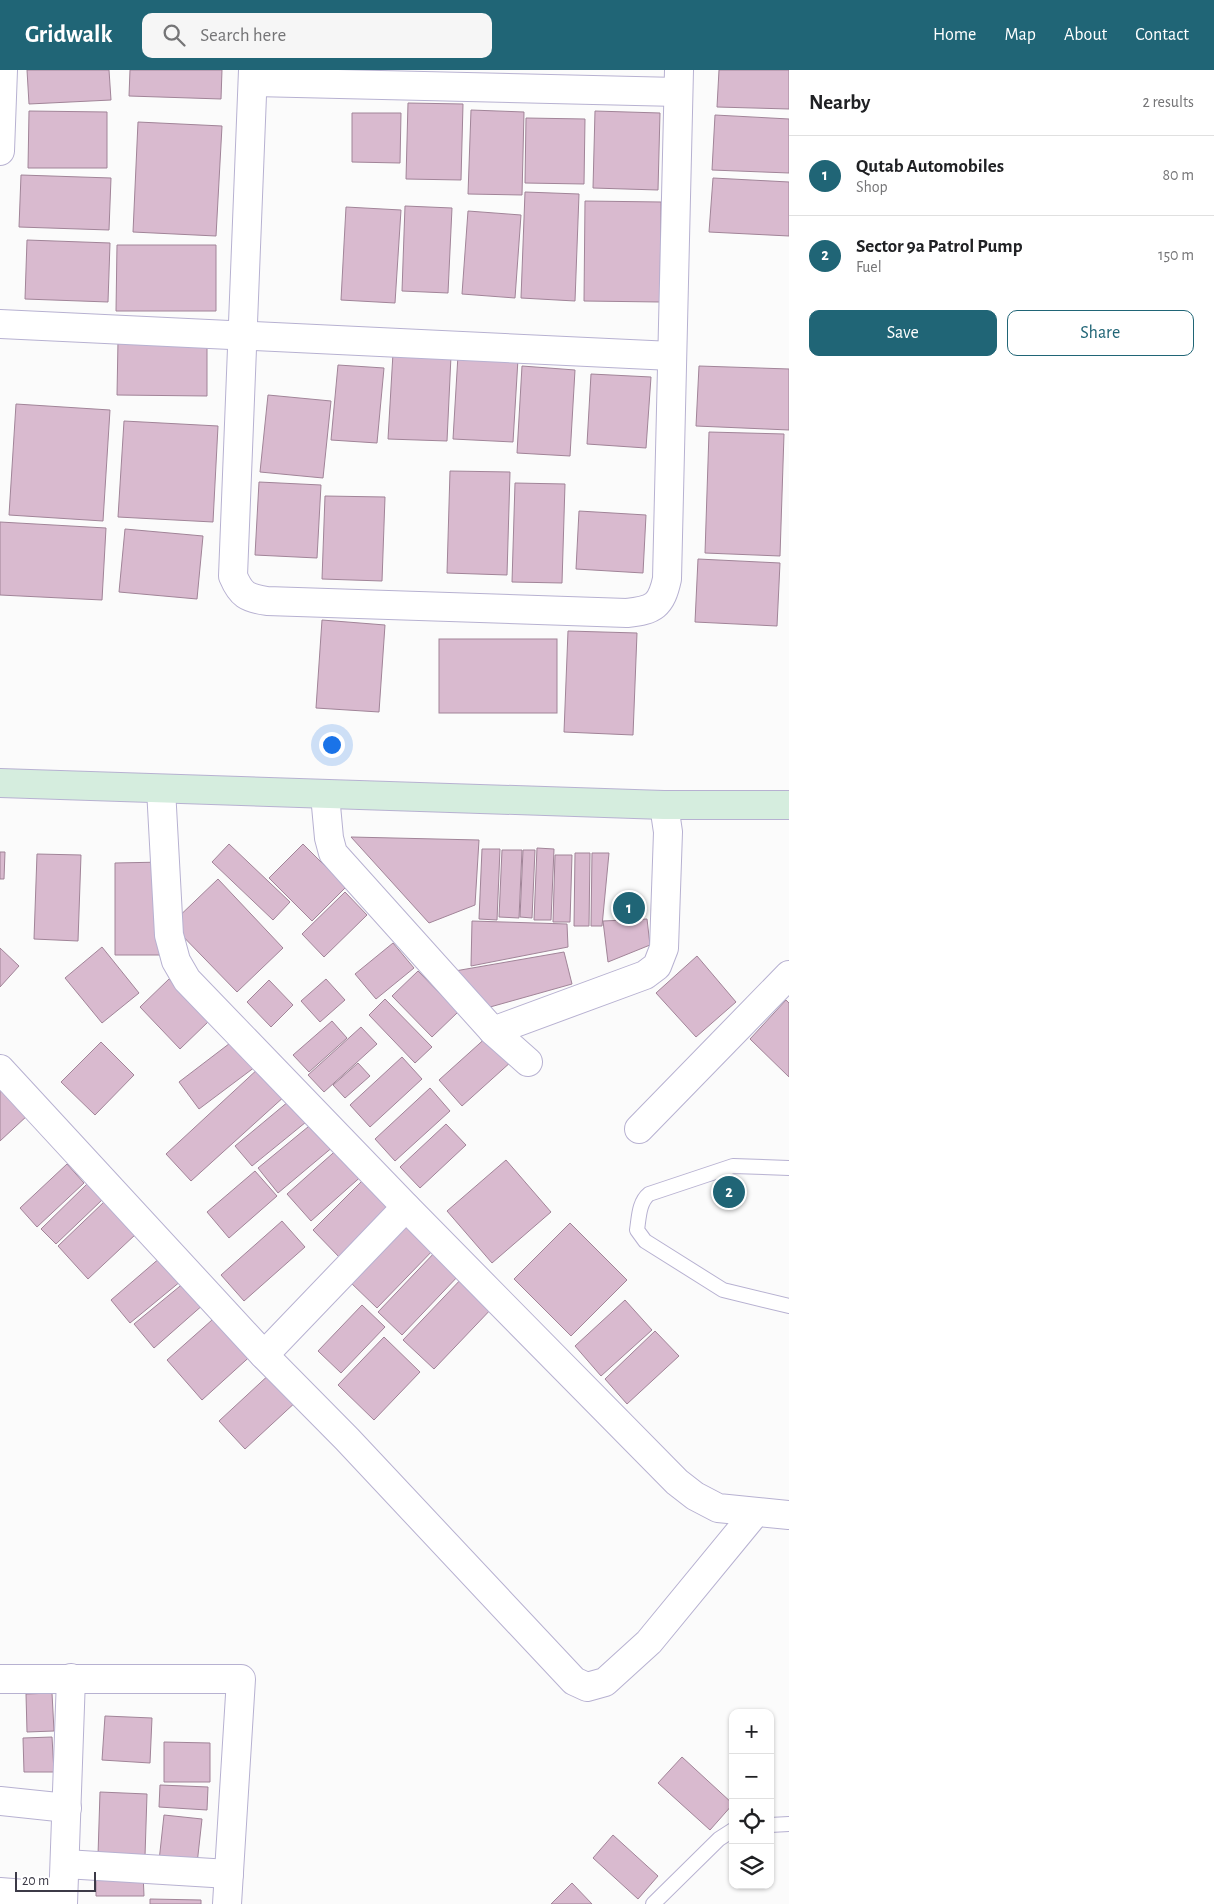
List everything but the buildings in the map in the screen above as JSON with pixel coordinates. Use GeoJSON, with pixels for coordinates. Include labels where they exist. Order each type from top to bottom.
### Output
{"type":"FeatureCollection","features":[{"type":"Feature","properties":{"kind":"street"},"geometry":{"type":"LineString","coordinates":[[0,151],[3,70]]}},
{"type":"Feature","properties":{"kind":"street"},"geometry":{"type":"LineString","coordinates":[[253,76],[678,81],[667,579],[663,598],[649,610],[627,613],[267,601],[252,599],[239,591],[233,576],[253,76]]}},
{"type":"Feature","properties":{"kind":"street"},"geometry":{"type":"LineString","coordinates":[[0,324],[672,356]]}},
{"type":"Feature","properties":{"kind":"street"},"geometry":{"type":"LineString","coordinates":[[0,783],[664,805],[789,805]]}},
{"type":"Feature","properties":{"kind":"street"},"geometry":{"type":"LineString","coordinates":[[161,789],[169,935],[176,961],[187,980],[406,1207],[677,1482],[695,1496],[718,1508],[789,1516]]}},
{"type":"Feature","properties":{"kind":"street"},"geometry":{"type":"LineString","coordinates":[[325,795],[329,838],[333,854],[493,1031],[528,1062]]}},
{"type":"Feature","properties":{"kind":"street"},"geometry":{"type":"LineString","coordinates":[[493,1031],[646,975],[657,966],[664,948],[668,832],[664,805]]}},
{"type":"Feature","properties":{"kind":"street"},"geometry":{"type":"LineString","coordinates":[[639,1129],[789,975]]}},
{"type":"Feature","properties":{"kind":"street"},"geometry":{"type":"LineString","coordinates":[[0,1069],[264,1355],[347,1439],[574,1681],[587,1687],[605,1682],[649,1642],[755,1513]]}},
{"type":"Feature","properties":{"kind":"street"},"geometry":{"type":"LineString","coordinates":[[264,1355],[406,1207]]}},
{"type":"Feature","properties":{"kind":"street"},"geometry":{"type":"LineString","coordinates":[[0,1892],[63,1900],[71,1678]]}},
{"type":"Feature","properties":{"kind":"street"},"geometry":{"type":"LineString","coordinates":[[0,1679],[241,1679],[227,1904]]}},
{"type":"Feature","properties":{"kind":"street"},"geometry":{"type":"LineString","coordinates":[[0,1801],[67,1808]]}},
{"type":"Feature","properties":{"kind":"street"},"geometry":{"type":"LineString","coordinates":[[65,1864],[229,1874]]}},
{"type":"Feature","properties":{"kind":"lane"},"geometry":{"type":"LineString","coordinates":[[789,1168],[732,1166],[649,1194],[643,1198],[637,1230],[645,1240],[723,1290],[789,1306]]}},
{"type":"Feature","properties":{"kind":"lane"},"geometry":{"type":"LineString","coordinates":[[774,1826],[789,1824]]}},
{"type":"Feature","properties":{"kind":"lane"},"geometry":{"type":"LineString","coordinates":[[653,1904],[719,1839],[729,1833]]}},
{"type":"Feature","properties":{"kind":"place","name":"Qutab Automobiles"},"geometry":{"type":"Point","coordinates":[629,908]}},
{"type":"Feature","properties":{"kind":"place","name":"Sector 9a Patrol Pump"},"geometry":{"type":"Point","coordinates":[729,1192]}}]}
